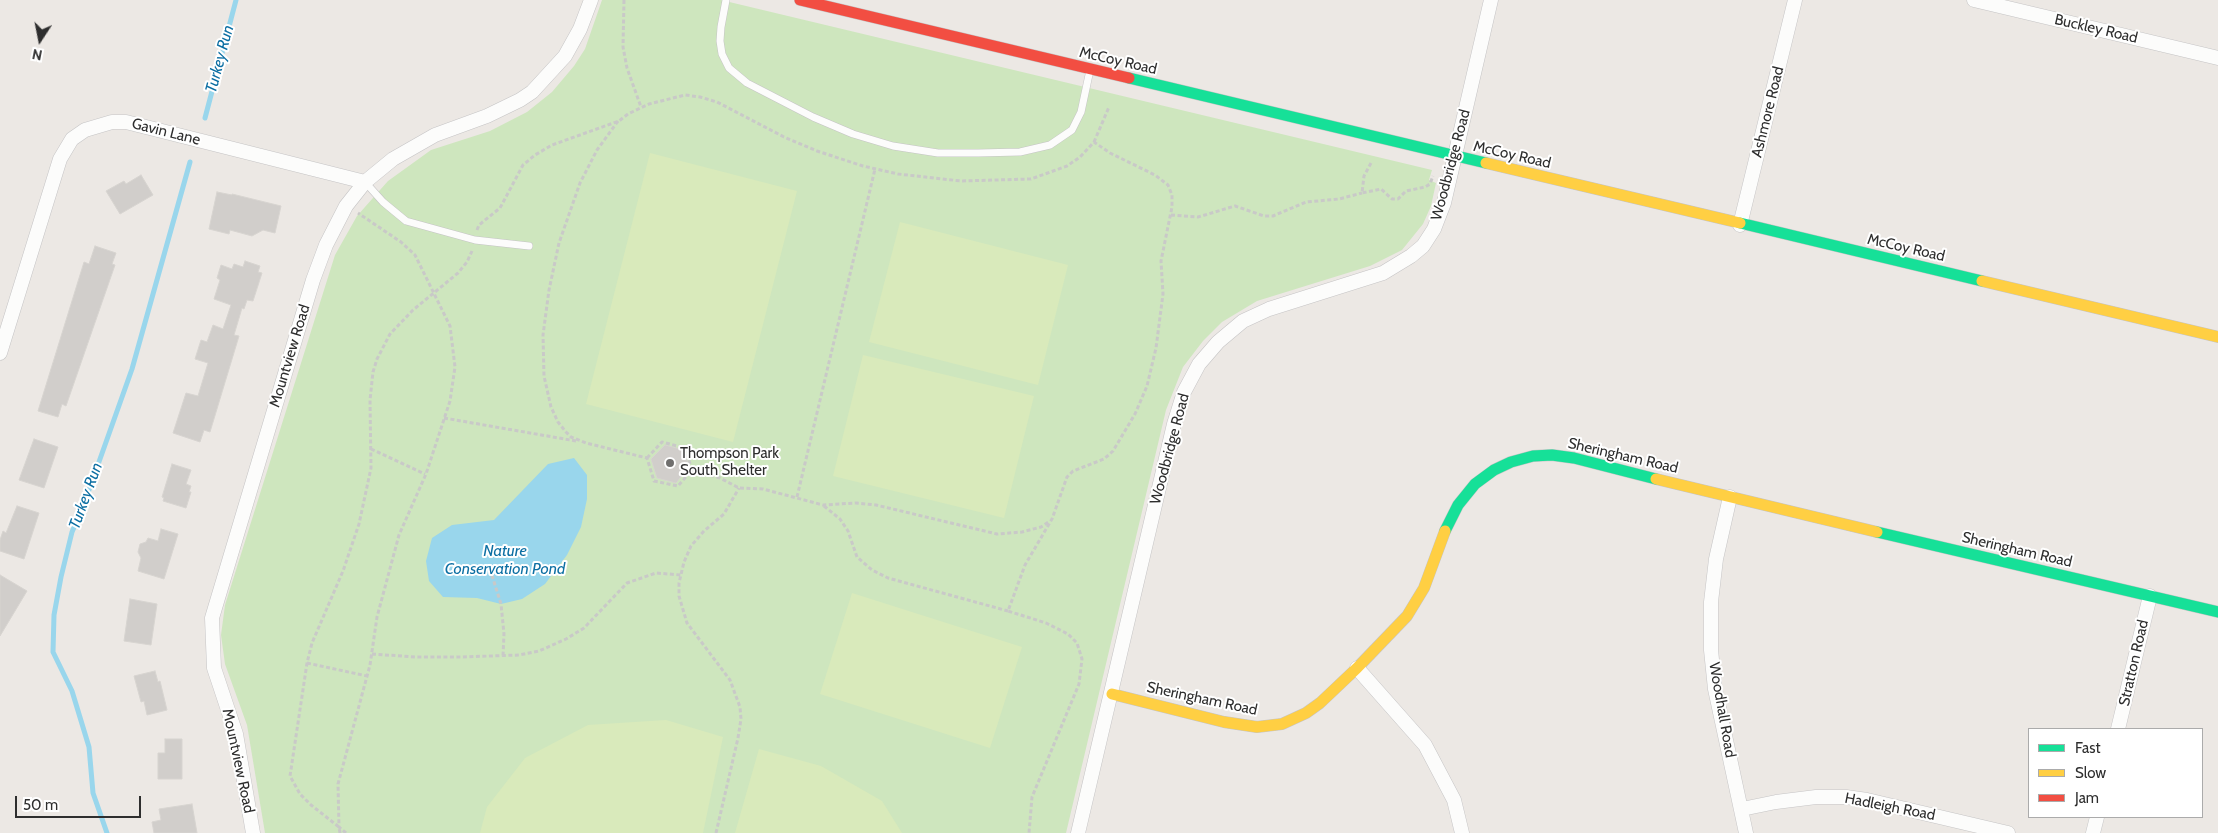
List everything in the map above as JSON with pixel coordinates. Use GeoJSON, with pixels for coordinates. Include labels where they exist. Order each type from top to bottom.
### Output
{"type":"FeatureCollection","features":[{"type":"Feature","properties":{"kind":"main road","name":"McCoy Road"},"geometry":{"type":"LineString","coordinates":[[800,0],[2218,338]]}},
{"type":"Feature","properties":{"kind":"main road","name":"Sheringham Road"},"geometry":{"type":"LineString","coordinates":[[1112,694],[1224,722],[1257,727],[1282,724],[1306,713],[1320,703],[1358,668],[1411,609],[1424,588],[1446,529],[1458,506],[1475,484],[1494,470],[1511,462],[1533,456],[1552,455],[1574,458],[1730,497],[2218,612]]}},
{"type":"Feature","properties":{"kind":"street","name":"Mountview Road"},"geometry":{"type":"LineString","coordinates":[[253,833],[236,734],[214,668],[212,618],[313,280],[326,245],[346,206],[365,182],[393,159],[418,143],[487,116],[532,92],[565,56],[580,30],[591,0]]}},
{"type":"Feature","properties":{"kind":"street","name":"Woodbridge Road"},"geometry":{"type":"LineString","coordinates":[[1078,833],[1174,424],[1184,392],[1199,364],[1218,342],[1243,321],[1269,309],[1383,272],[1411,256],[1423,246],[1434,229],[1444,203],[1491,0]]}},
{"type":"Feature","properties":{"kind":"street","name":"Ashmore Road"},"geometry":{"type":"LineString","coordinates":[[1740,225],[1795,0]]}},
{"type":"Feature","properties":{"kind":"street","name":"Buckley Road"},"geometry":{"type":"LineString","coordinates":[[1974,0],[2218,58]]}},
{"type":"Feature","properties":{"kind":"street","name":"Gavin Lane"},"geometry":{"type":"LineString","coordinates":[[0,353],[60,159],[72,139],[85,130],[112,122],[126,122],[365,182]]}},
{"type":"Feature","properties":{"kind":"street","name":"Woodhall Road"},"geometry":{"type":"LineString","coordinates":[[1730,497],[1716,559],[1712,594],[1711,650],[1715,689],[1746,833]]}},
{"type":"Feature","properties":{"kind":"street","name":"Stratton Road"},"geometry":{"type":"LineString","coordinates":[[2118,728],[2150,596]]}},
{"type":"Feature","properties":{"kind":"street"},"geometry":{"type":"LineString","coordinates":[[1358,668],[1425,745],[1454,800],[1462,833]]}},
{"type":"Feature","properties":{"kind":"street","name":"Hadleigh Road"},"geometry":{"type":"LineString","coordinates":[[1742,809],[1816,797],[1846,797],[1868,800],[2008,833]]}},
{"type":"Feature","properties":{"kind":"street"},"geometry":{"type":"LineString","coordinates":[[2093,833],[2097,818]]}},
{"type":"Feature","properties":{"kind":"lane"},"geometry":{"type":"LineString","coordinates":[[726,0],[720,26],[720,41],[722,54],[729,68],[747,83],[813,118],[853,134],[893,146],[938,153],[978,153],[1020,152],[1050,144],[1072,130],[1081,112],[1090,70]]}},
{"type":"Feature","properties":{"kind":"lane"},"geometry":{"type":"LineString","coordinates":[[365,182],[383,202],[406,222],[475,240],[529,246]]}},
{"type":"Feature","properties":{"kind":"path"},"geometry":{"type":"LineString","coordinates":[[624,0],[623,47],[629,75],[641,107]]}},
{"type":"Feature","properties":{"kind":"path"},"geometry":{"type":"LineString","coordinates":[[346,833],[306,800],[296,789],[290,776],[307,663],[312,643],[343,571],[359,524],[368,486],[371,449],[370,400],[373,372],[390,334],[413,310],[463,268],[470,256],[480,225],[504,204],[523,165],[528,159],[552,146],[619,121],[641,107],[678,96],[692,95],[709,99],[799,144],[875,169],[922,178],[961,181],[1022,180],[1040,177],[1067,166],[1080,157],[1094,142],[1109,107]]}},
{"type":"Feature","properties":{"kind":"path"},"geometry":{"type":"LineString","coordinates":[[586,443],[571,437],[566,432],[558,422],[551,407],[544,376],[543,335],[552,272],[564,227],[590,163],[605,138],[619,121]]}},
{"type":"Feature","properties":{"kind":"path"},"geometry":{"type":"LineString","coordinates":[[1008,611],[1025,565],[1052,519],[1068,475],[1111,454],[1132,420],[1144,394],[1156,348],[1163,294],[1162,260],[1171,215],[1172,195],[1163,180],[1110,153],[1094,142]]}},
{"type":"Feature","properties":{"kind":"path"},"geometry":{"type":"LineString","coordinates":[[1362,193],[1364,176],[1371,163]]}},
{"type":"Feature","properties":{"kind":"path"},"geometry":{"type":"LineString","coordinates":[[797,497],[875,169]]}},
{"type":"Feature","properties":{"kind":"path"},"geometry":{"type":"LineString","coordinates":[[1171,215],[1198,217],[1235,206],[1264,216],[1273,216],[1306,202],[1339,199],[1381,189],[1392,199],[1398,199],[1406,191],[1425,188],[1430,184],[1433,176]]}},
{"type":"Feature","properties":{"kind":"path"},"geometry":{"type":"LineString","coordinates":[[340,833],[338,784],[367,676],[377,618],[399,535],[426,474],[450,401],[454,382],[454,350],[450,326],[424,270],[410,250],[358,213]]}},
{"type":"Feature","properties":{"kind":"path"},"geometry":{"type":"LineString","coordinates":[[444,418],[586,443],[647,458]]}},
{"type":"Feature","properties":{"kind":"path"},"geometry":{"type":"LineString","coordinates":[[647,458],[662,442],[678,446],[685,448],[692,470]]}},
{"type":"Feature","properties":{"kind":"path"},"geometry":{"type":"LineString","coordinates":[[371,449],[426,474]]}},
{"type":"Feature","properties":{"kind":"path"},"geometry":{"type":"LineString","coordinates":[[647,458],[654,481],[678,486],[692,470]]}},
{"type":"Feature","properties":{"kind":"path"},"geometry":{"type":"LineString","coordinates":[[692,470],[720,478],[739,488],[763,489],[823,505],[838,516],[844,525],[857,557],[872,570],[888,578],[1008,611],[1046,624],[1068,634],[1077,643],[1082,659],[1079,684],[1032,797],[1029,833]]}},
{"type":"Feature","properties":{"kind":"path"},"geometry":{"type":"LineString","coordinates":[[716,833],[738,738],[740,707],[730,680],[687,623],[679,596],[680,575],[691,546],[704,531],[724,514],[739,488]]}},
{"type":"Feature","properties":{"kind":"path"},"geometry":{"type":"LineString","coordinates":[[823,505],[847,503],[876,504],[997,534],[1011,534],[1036,529],[1052,519]]}},
{"type":"Feature","properties":{"kind":"path"},"geometry":{"type":"LineString","coordinates":[[484,570],[497,566]]}},
{"type":"Feature","properties":{"kind":"path"},"geometry":{"type":"LineString","coordinates":[[490,568],[501,604],[504,634],[503,656]]}},
{"type":"Feature","properties":{"kind":"path"},"geometry":{"type":"LineString","coordinates":[[372,654],[416,657],[503,656],[539,651],[576,634],[593,620],[622,587],[632,580],[656,573],[680,575]]}},
{"type":"Feature","properties":{"kind":"path"},"geometry":{"type":"LineString","coordinates":[[307,663],[367,676]]}},
{"type":"Feature","properties":{"kind":"green space"},"geometry":{"type":"Polygon","coordinates":[[[602,0],[721,0],[1432,170],[1429,180],[1436,183],[1431,206],[1423,224],[1402,250],[1370,266],[1257,301],[1222,322],[1203,341],[1183,367],[1166,410],[1066,833],[265,833],[247,725],[225,664],[221,635],[225,605],[335,255],[357,216],[388,181],[431,150],[490,131],[527,112],[552,92],[574,66],[585,49],[602,0]]]}},
{"type":"Feature","properties":{"kind":"green space"},"geometry":{"type":"Polygon","coordinates":[[[650,153],[797,191],[733,442],[586,404],[650,153]]]}},
{"type":"Feature","properties":{"kind":"green space"},"geometry":{"type":"Polygon","coordinates":[[[900,222],[1068,265],[1038,385],[869,342],[900,222]]]}},
{"type":"Feature","properties":{"kind":"green space"},"geometry":{"type":"Polygon","coordinates":[[[863,355],[1034,396],[1004,518],[833,476],[863,355]]]}},
{"type":"Feature","properties":{"kind":"green space"},"geometry":{"type":"Polygon","coordinates":[[[852,593],[1022,647],[990,748],[820,694],[852,593]]]}},
{"type":"Feature","properties":{"kind":"green space"},"geometry":{"type":"Polygon","coordinates":[[[666,720],[723,737],[703,833],[480,833],[487,807],[525,758],[588,725],[666,720]]]}},
{"type":"Feature","properties":{"kind":"green space"},"geometry":{"type":"Polygon","coordinates":[[[759,749],[821,766],[882,801],[902,833],[735,833],[759,749]]]}},
{"type":"Feature","properties":{"kind":"water","name":"Nature Conservation Pond"},"geometry":{"type":"Polygon","coordinates":[[[574,458],[587,475],[587,499],[581,527],[567,555],[545,584],[522,599],[501,604],[477,598],[443,597],[429,581],[426,561],[432,538],[452,525],[494,520],[548,464],[574,458]]]}},
{"type":"Feature","properties":{"kind":"building"},"geometry":{"type":"Polygon","coordinates":[[[141,175],[153,195],[120,214],[106,191],[124,181],[126,184],[141,175]]]}},
{"type":"Feature","properties":{"kind":"building"},"geometry":{"type":"Polygon","coordinates":[[[217,192],[281,206],[275,233],[263,230],[252,236],[230,230],[229,234],[209,229],[217,192]]]}},
{"type":"Feature","properties":{"kind":"building"},"geometry":{"type":"Polygon","coordinates":[[[95,246],[116,253],[112,264],[115,265],[66,406],[62,404],[58,417],[38,411],[84,262],[89,264],[95,246]]]}},
{"type":"Feature","properties":{"kind":"building"},"geometry":{"type":"Polygon","coordinates":[[[245,261],[260,266],[258,272],[262,273],[253,301],[247,300],[244,309],[242,308],[234,335],[239,336],[210,432],[204,430],[200,442],[173,433],[186,393],[198,396],[208,363],[195,359],[201,340],[207,342],[213,325],[223,329],[231,305],[214,299],[220,280],[217,278],[221,265],[232,269],[234,264],[243,267],[245,261]]]}},
{"type":"Feature","properties":{"kind":"building"},"geometry":{"type":"Polygon","coordinates":[[[34,439],[58,447],[44,488],[19,480],[34,439]]]}},
{"type":"Feature","properties":{"kind":"building","name":"Thompson Park South Shelter"},"geometry":{"type":"Polygon","coordinates":[[[665,445],[684,450],[689,467],[676,483],[657,478],[651,459],[665,445]]]}},
{"type":"Feature","properties":{"kind":"building"},"geometry":{"type":"Polygon","coordinates":[[[172,464],[191,470],[186,484],[191,486],[189,492],[191,492],[186,508],[163,501],[164,498],[162,497],[172,464]]]}},
{"type":"Feature","properties":{"kind":"building"},"geometry":{"type":"Polygon","coordinates":[[[17,506],[39,513],[24,559],[0,551],[0,540],[3,531],[6,533],[17,506]]]}},
{"type":"Feature","properties":{"kind":"building"},"geometry":{"type":"Polygon","coordinates":[[[161,529],[178,534],[164,579],[138,571],[141,558],[138,552],[140,544],[146,542],[148,538],[158,541],[161,529]]]}},
{"type":"Feature","properties":{"kind":"building"},"geometry":{"type":"Polygon","coordinates":[[[0,575],[27,591],[0,636],[0,575]]]}},
{"type":"Feature","properties":{"kind":"building"},"geometry":{"type":"Polygon","coordinates":[[[130,599],[157,604],[151,645],[124,641],[130,599]]]}},
{"type":"Feature","properties":{"kind":"building"},"geometry":{"type":"Polygon","coordinates":[[[155,671],[158,682],[160,681],[167,710],[147,715],[144,701],[141,702],[134,676],[155,671]]]}},
{"type":"Feature","properties":{"kind":"building"},"geometry":{"type":"Polygon","coordinates":[[[165,739],[182,739],[182,779],[158,779],[158,753],[165,753],[165,739]]]}},
{"type":"Feature","properties":{"kind":"building"},"geometry":{"type":"Polygon","coordinates":[[[192,804],[197,833],[154,833],[152,822],[161,820],[159,809],[192,804]]]}},
{"type":"Feature","properties":{"kind":"waterway","name":"Turkey Run"},"geometry":{"type":"LineString","coordinates":[[205,118],[236,0]]}},
{"type":"Feature","properties":{"kind":"waterway","name":"Turkey Run"},"geometry":{"type":"LineString","coordinates":[[107,833],[93,793],[89,747],[72,691],[53,652],[54,615],[72,532],[84,504],[132,369],[190,162]]}},
{"type":"Feature","properties":{"kind":"traffic: fast"},"geometry":{"type":"LineString","coordinates":[[1129,78],[1486,163]]}},
{"type":"Feature","properties":{"kind":"traffic: fast"},"geometry":{"type":"LineString","coordinates":[[1740,223],[1982,281]]}},
{"type":"Feature","properties":{"kind":"traffic: fast"},"geometry":{"type":"LineString","coordinates":[[1445,531],[1458,505],[1475,484],[1494,470],[1511,462],[1533,456],[1552,455],[1574,458],[1656,479]]}},
{"type":"Feature","properties":{"kind":"traffic: fast"},"geometry":{"type":"LineString","coordinates":[[1877,532],[2218,612]]}},
{"type":"Feature","properties":{"kind":"traffic: slow"},"geometry":{"type":"LineString","coordinates":[[1486,163],[1740,223]]}},
{"type":"Feature","properties":{"kind":"traffic: slow"},"geometry":{"type":"LineString","coordinates":[[1982,281],[2218,337]]}},
{"type":"Feature","properties":{"kind":"traffic: slow"},"geometry":{"type":"LineString","coordinates":[[1656,479],[1877,532]]}},
{"type":"Feature","properties":{"kind":"traffic: slow"},"geometry":{"type":"LineString","coordinates":[[1112,694],[1224,722],[1257,727],[1282,724],[1306,713],[1320,703],[1357,668],[1407,616],[1424,588],[1445,531]]}},
{"type":"Feature","properties":{"kind":"traffic: jam"},"geometry":{"type":"LineString","coordinates":[[800,0],[1129,78]]}},
{"type":"Feature","properties":{"kind":"place","name":"Thompson Park South Shelter"},"geometry":{"type":"Point","coordinates":[670,463]}}]}
